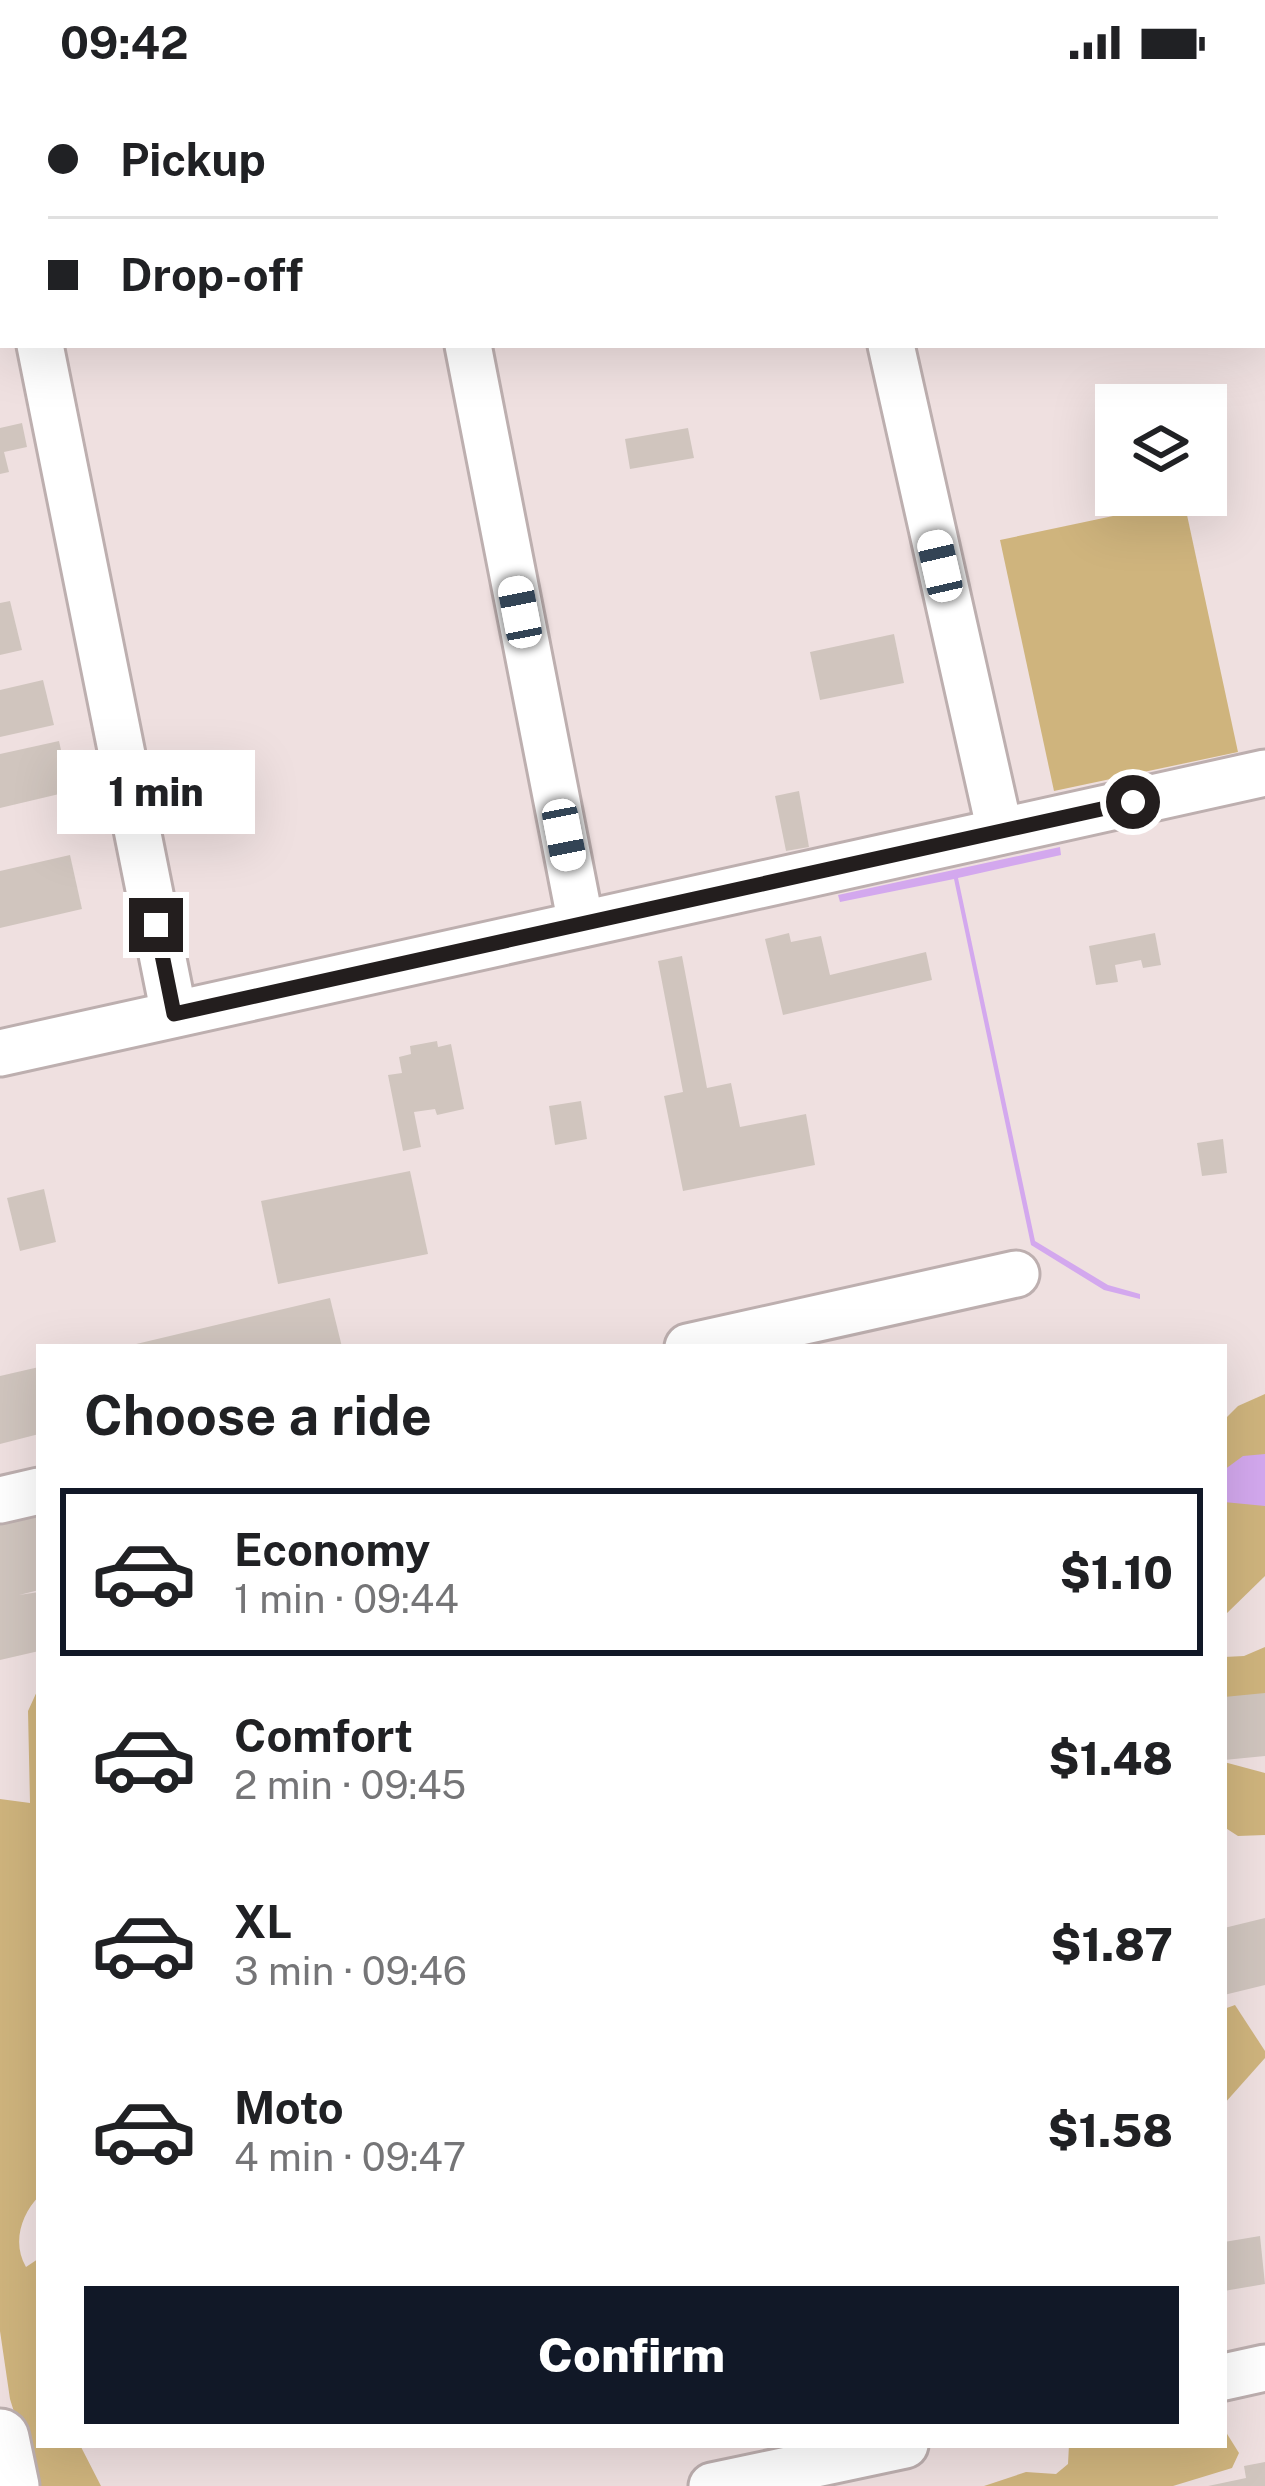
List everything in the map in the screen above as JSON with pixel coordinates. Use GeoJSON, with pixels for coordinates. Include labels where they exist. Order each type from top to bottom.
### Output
{"type":"FeatureCollection","features":[{"type":"Feature","properties":{"kind":"main road"},"geometry":{"type":"LineString","coordinates":[[0,2438],[10,2486]]}},
{"type":"Feature","properties":{"kind":"street"},"geometry":{"type":"LineString","coordinates":[[41,348],[174,1014]]}},
{"type":"Feature","properties":{"kind":"street"},"geometry":{"type":"LineString","coordinates":[[469,348],[581,924]]}},
{"type":"Feature","properties":{"kind":"street"},"geometry":{"type":"LineString","coordinates":[[892,348],[1000,831]]}},
{"type":"Feature","properties":{"kind":"street"},"geometry":{"type":"LineString","coordinates":[[0,1053],[1265,772]]}},
{"type":"Feature","properties":{"kind":"street"},"geometry":{"type":"LineString","coordinates":[[701,1344],[1016,1274]]}},
{"type":"Feature","properties":{"kind":"street"},"geometry":{"type":"LineString","coordinates":[[0,1500],[36,1493]]}},
{"type":"Feature","properties":{"kind":"street"},"geometry":{"type":"LineString","coordinates":[[1227,2376],[1265,2368]]}},
{"type":"Feature","properties":{"kind":"street"},"geometry":{"type":"LineString","coordinates":[[712,2486],[768,2480],[893,2448]]}},
{"type":"Feature","properties":{"kind":"shaded area"},"geometry":{"type":"Polygon","coordinates":[[[1113,516],[1187,516],[1238,752],[1054,791],[1000,540],[1113,516]]]}},
{"type":"Feature","properties":{"kind":"shaded area"},"geometry":{"type":"Polygon","coordinates":[[[1060,847],[1061,855],[958,878],[1035,1241],[1108,1285],[1140,1294],[1140,1299],[1104,1290],[1031,1245],[954,879],[840,902],[838,895],[1060,847]]]}},
{"type":"Feature","properties":{"kind":"shaded area"},"geometry":{"type":"Polygon","coordinates":[[[1265,1394],[1265,1576],[1227,1613],[1227,1417],[1238,1406],[1265,1394]]]}},
{"type":"Feature","properties":{"kind":"shaded area"},"geometry":{"type":"Polygon","coordinates":[[[1265,1454],[1265,1506],[1227,1502],[1227,1468],[1243,1456],[1265,1454]]]}},
{"type":"Feature","properties":{"kind":"shaded area"},"geometry":{"type":"Polygon","coordinates":[[[1265,1647],[1265,1714],[1227,1713],[1227,1657],[1265,1647]]]}},
{"type":"Feature","properties":{"kind":"shaded area"},"geometry":{"type":"Polygon","coordinates":[[[36,1694],[36,2200],[23,2220],[19,2239],[26,2267],[36,2260],[36,2448],[82,2448],[101,2486],[28,2486],[28,2457],[10,2399],[0,2331],[0,1799],[30,1803],[28,1711],[36,1694]]]}},
{"type":"Feature","properties":{"kind":"shaded area"},"geometry":{"type":"Polygon","coordinates":[[[1227,1763],[1265,1773],[1265,1835],[1238,1836],[1227,1829],[1227,1763]]]}},
{"type":"Feature","properties":{"kind":"shaded area"},"geometry":{"type":"Polygon","coordinates":[[[1235,2005],[1265,2058],[1227,2101],[1227,2008],[1235,2005]]]}},
{"type":"Feature","properties":{"kind":"shaded area"},"geometry":{"type":"Polygon","coordinates":[[[1227,2434],[1239,2453],[1232,2468],[1173,2486],[984,2486],[1026,2472],[1056,2474],[1068,2464],[1069,2448],[1227,2448],[1227,2434]]]}},
{"type":"Feature","properties":{"kind":"building"},"geometry":{"type":"Polygon","coordinates":[[[22,423],[27,447],[4,452],[9,472],[0,474],[0,428],[22,423]]]}},
{"type":"Feature","properties":{"kind":"building"},"geometry":{"type":"Polygon","coordinates":[[[688,428],[694,458],[630,469],[625,439],[688,428]]]}},
{"type":"Feature","properties":{"kind":"building"},"geometry":{"type":"Polygon","coordinates":[[[10,601],[22,650],[0,655],[0,603],[10,601]]]}},
{"type":"Feature","properties":{"kind":"building"},"geometry":{"type":"Polygon","coordinates":[[[894,634],[904,683],[820,700],[810,652],[894,634]]]}},
{"type":"Feature","properties":{"kind":"building"},"geometry":{"type":"Polygon","coordinates":[[[43,680],[54,725],[0,737],[0,690],[43,680]]]}},
{"type":"Feature","properties":{"kind":"building"},"geometry":{"type":"Polygon","coordinates":[[[59,741],[63,759],[75,756],[80,779],[70,782],[72,791],[0,808],[0,754],[59,741]]]}},
{"type":"Feature","properties":{"kind":"building"},"geometry":{"type":"Polygon","coordinates":[[[799,791],[809,847],[786,851],[775,796],[799,791]]]}},
{"type":"Feature","properties":{"kind":"building"},"geometry":{"type":"Polygon","coordinates":[[[70,855],[82,909],[0,928],[0,871],[70,855]]]}},
{"type":"Feature","properties":{"kind":"building"},"geometry":{"type":"Polygon","coordinates":[[[789,933],[791,942],[821,936],[830,975],[926,952],[932,980],[783,1015],[765,939],[789,933]]]}},
{"type":"Feature","properties":{"kind":"building"},"geometry":{"type":"Polygon","coordinates":[[[1155,933],[1161,965],[1143,968],[1141,960],[1115,965],[1118,982],[1096,985],[1089,946],[1155,933]]]}},
{"type":"Feature","properties":{"kind":"building"},"geometry":{"type":"Polygon","coordinates":[[[682,956],[707,1088],[731,1083],[740,1127],[806,1114],[815,1165],[683,1191],[664,1096],[683,1092],[658,961],[682,956]]]}},
{"type":"Feature","properties":{"kind":"building"},"geometry":{"type":"Polygon","coordinates":[[[437,1041],[438,1047],[451,1044],[464,1109],[437,1115],[435,1109],[414,1112],[421,1147],[403,1151],[388,1075],[402,1073],[399,1057],[411,1054],[410,1046],[437,1041]]]}},
{"type":"Feature","properties":{"kind":"building"},"geometry":{"type":"Polygon","coordinates":[[[581,1101],[587,1139],[555,1145],[549,1106],[581,1101]]]}},
{"type":"Feature","properties":{"kind":"building"},"geometry":{"type":"Polygon","coordinates":[[[1223,1139],[1227,1173],[1202,1176],[1197,1143],[1223,1139]]]}},
{"type":"Feature","properties":{"kind":"building"},"geometry":{"type":"Polygon","coordinates":[[[410,1171],[428,1254],[278,1284],[261,1201],[410,1171]]]}},
{"type":"Feature","properties":{"kind":"building"},"geometry":{"type":"Polygon","coordinates":[[[44,1189],[56,1242],[20,1251],[7,1198],[44,1189]]]}},
{"type":"Feature","properties":{"kind":"building"},"geometry":{"type":"Polygon","coordinates":[[[330,1298],[341,1344],[136,1344],[330,1298]]]}},
{"type":"Feature","properties":{"kind":"building"},"geometry":{"type":"Polygon","coordinates":[[[36,1368],[36,1435],[0,1444],[0,1376],[36,1368]]]}},
{"type":"Feature","properties":{"kind":"building"},"geometry":{"type":"Polygon","coordinates":[[[36,1505],[36,1591],[19,1595],[36,1592],[36,1652],[0,1660],[0,1514],[36,1505]]]}},
{"type":"Feature","properties":{"kind":"building"},"geometry":{"type":"Polygon","coordinates":[[[1265,1693],[1265,1756],[1227,1760],[1227,1697],[1265,1693]]]}},
{"type":"Feature","properties":{"kind":"building"},"geometry":{"type":"Polygon","coordinates":[[[1265,1918],[1265,1985],[1227,1994],[1227,1927],[1265,1918]]]}},
{"type":"Feature","properties":{"kind":"building"},"geometry":{"type":"Polygon","coordinates":[[[1260,2236],[1265,2284],[1227,2290],[1227,2242],[1260,2236]]]}},
{"type":"Feature","properties":{"kind":"building"},"geometry":{"type":"Polygon","coordinates":[[[1265,2462],[1265,2486],[1208,2486],[1246,2478],[1244,2466],[1265,2462]]]}},
{"type":"Feature","properties":{"kind":"route"},"geometry":{"type":"LineString","coordinates":[[156,925],[174,1014],[1133,802]]}}]}
